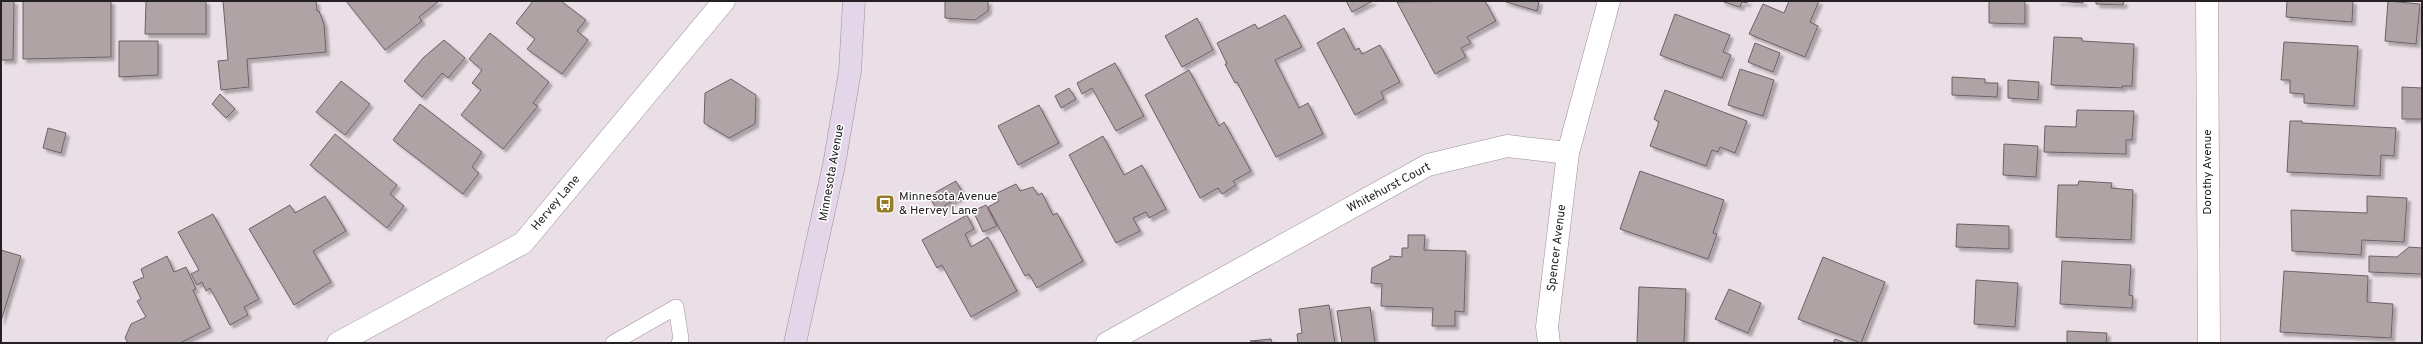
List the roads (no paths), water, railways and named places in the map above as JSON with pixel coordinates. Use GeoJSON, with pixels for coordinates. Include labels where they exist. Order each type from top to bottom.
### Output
{"type":"FeatureCollection","features":[{"type":"Feature","properties":{"kind":"main road","name":"Minnesota Avenue"},"geometry":{"type":"LineString","coordinates":[[795,343],[834,165],[850,71],[854,1]]}},
{"type":"Feature","properties":{"kind":"street","name":"Hervey Lane"},"geometry":{"type":"LineString","coordinates":[[338,343],[523,243],[724,1]]}},
{"type":"Feature","properties":{"kind":"street"},"geometry":{"type":"LineString","coordinates":[[1568,153],[1610,1]]}},
{"type":"Feature","properties":{"kind":"street","name":"Dorothy Avenue"},"geometry":{"type":"LineString","coordinates":[[2207,1],[2209,343]]}},
{"type":"Feature","properties":{"kind":"street","name":"Whitehurst Court"},"geometry":{"type":"LineString","coordinates":[[1107,343],[1428,166],[1507,146],[1568,153]]}},
{"type":"Feature","properties":{"kind":"street","name":"Spencer Avenue"},"geometry":{"type":"LineString","coordinates":[[1549,343],[1547,327],[1568,153]]}},
{"type":"Feature","properties":{"kind":"lane"},"geometry":{"type":"LineString","coordinates":[[613,343],[676,308],[681,339],[679,343]]}},
{"type":"Feature","properties":{"kind":"place","name":"Minnesota Avenue & Hervey Lane"},"geometry":{"type":"Point","coordinates":[885,204]}}]}
